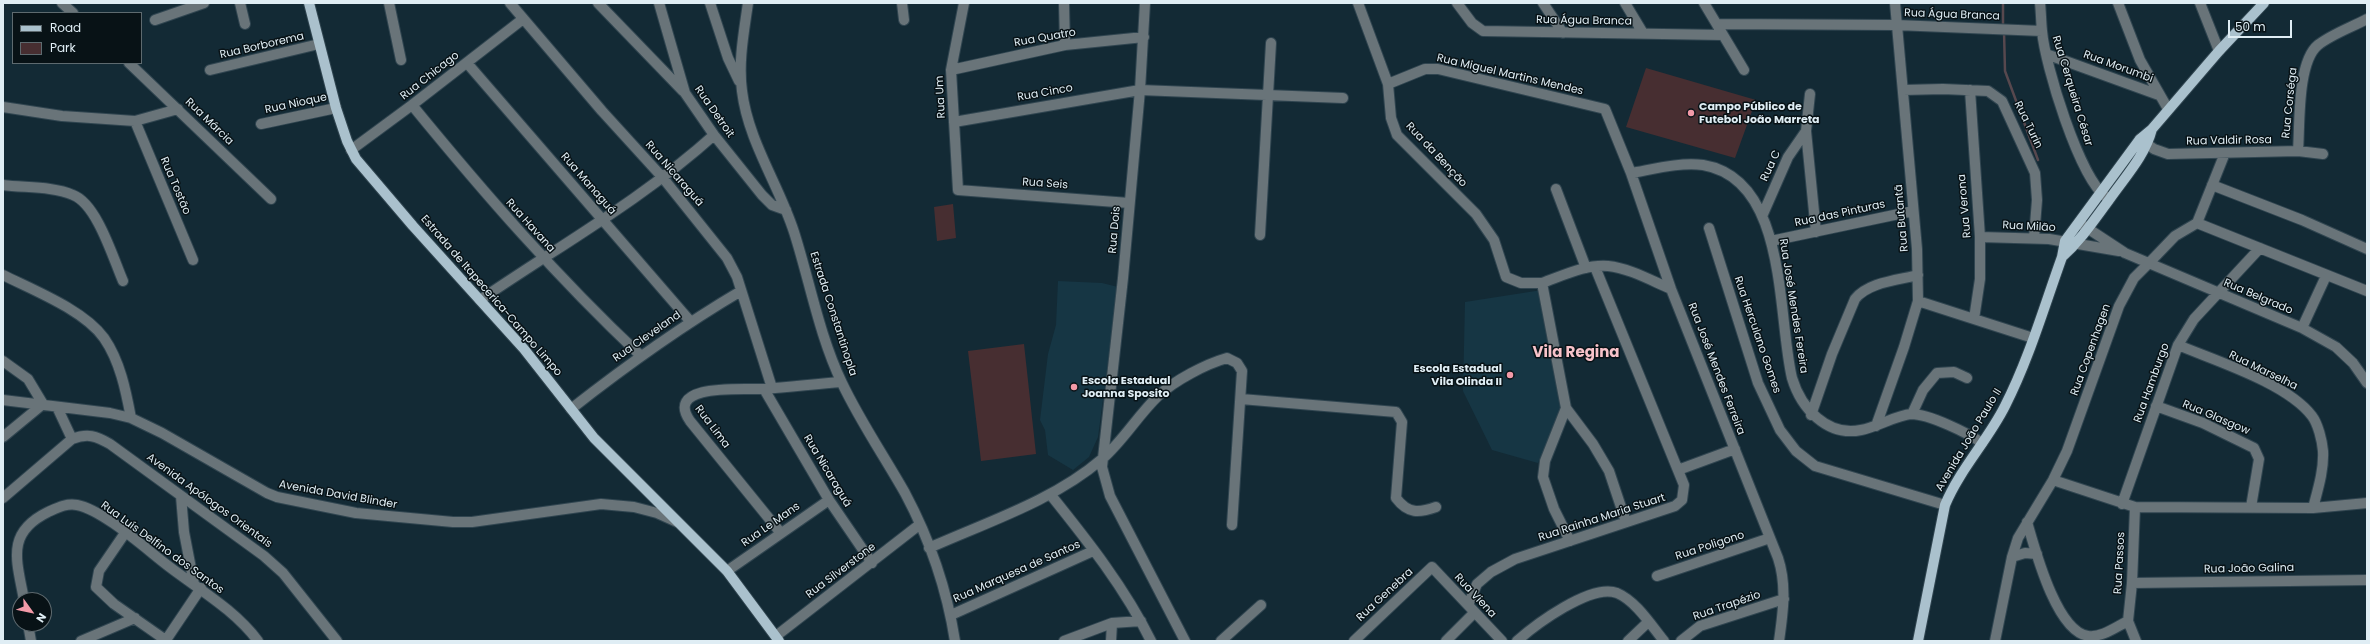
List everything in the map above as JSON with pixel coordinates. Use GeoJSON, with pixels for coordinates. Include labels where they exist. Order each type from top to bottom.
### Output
{"type":"FeatureCollection","features":[{"type":"Feature","properties":{"kind":"main road","name":"Estrada de Itapecerica-Campo Limpo"},"geometry":{"type":"LineString","coordinates":[[309,3],[336,108],[350,150],[371,179],[543,371],[611,457],[680,523],[727,571],[778,638]]}},
{"type":"Feature","properties":{"kind":"main road","name":"Avenida João Paulo II"},"geometry":{"type":"LineString","coordinates":[[2062,257],[2076,244],[2088,229],[2109,199],[2152,129],[2219,51],[2264,3]]}},
{"type":"Feature","properties":{"kind":"main road","name":"Avenida João Paulo II"},"geometry":{"type":"LineString","coordinates":[[1918,641],[1946,505],[1955,484],[2005,407],[2033,338],[2062,257],[2065,241],[2100,192],[2144,142]]}},
{"type":"Feature","properties":{"kind":"street"},"geometry":{"type":"LineString","coordinates":[[62,3],[72,12]]}},
{"type":"Feature","properties":{"kind":"street"},"geometry":{"type":"LineString","coordinates":[[155,20],[204,3]]}},
{"type":"Feature","properties":{"kind":"street"},"geometry":{"type":"LineString","coordinates":[[240,3],[245,24]]}},
{"type":"Feature","properties":{"kind":"street"},"geometry":{"type":"LineString","coordinates":[[389,3],[401,60]]}},
{"type":"Feature","properties":{"kind":"street","name":"Rua Nicaraguá"},"geometry":{"type":"LineString","coordinates":[[510,3],[663,178],[727,258],[737,277],[768,388],[829,500],[872,563]]}},
{"type":"Feature","properties":{"kind":"street"},"geometry":{"type":"LineString","coordinates":[[598,3],[685,93]]}},
{"type":"Feature","properties":{"kind":"street","name":"Rua Detroit"},"geometry":{"type":"LineString","coordinates":[[658,3],[685,93],[714,135],[768,203],[776,208],[786,210]]}},
{"type":"Feature","properties":{"kind":"street"},"geometry":{"type":"LineString","coordinates":[[710,3],[742,93]]}},
{"type":"Feature","properties":{"kind":"street","name":"Estrada Constantinopla"},"geometry":{"type":"LineString","coordinates":[[748,3],[740,62],[742,93],[746,111],[765,163],[786,210],[834,363],[842,382],[905,493],[919,525],[929,548],[951,615],[955,641]]}},
{"type":"Feature","properties":{"kind":"street"},"geometry":{"type":"LineString","coordinates":[[902,3],[904,20]]}},
{"type":"Feature","properties":{"kind":"street","name":"Rua Um"},"geometry":{"type":"LineString","coordinates":[[958,190],[952,70],[964,3]]}},
{"type":"Feature","properties":{"kind":"street"},"geometry":{"type":"LineString","coordinates":[[1064,3],[1065,45]]}},
{"type":"Feature","properties":{"kind":"street","name":"Rua Dois"},"geometry":{"type":"LineString","coordinates":[[1145,3],[1140,90],[1123,278],[1102,459],[1103,476],[1110,496],[1185,641]]}},
{"type":"Feature","properties":{"kind":"street","name":"Rua da Benção"},"geometry":{"type":"LineString","coordinates":[[1358,3],[1388,84],[1391,118],[1397,134],[1476,214],[1494,240],[1506,278],[1521,283],[1542,283]]}},
{"type":"Feature","properties":{"kind":"street","name":"Rua Água Branca"},"geometry":{"type":"LineString","coordinates":[[1457,3],[1472,23],[1482,31],[1723,35]]}},
{"type":"Feature","properties":{"kind":"street"},"geometry":{"type":"LineString","coordinates":[[1543,3],[1563,33]]}},
{"type":"Feature","properties":{"kind":"street"},"geometry":{"type":"LineString","coordinates":[[1625,3],[1643,33]]}},
{"type":"Feature","properties":{"kind":"street"},"geometry":{"type":"LineString","coordinates":[[1704,3],[1744,70]]}},
{"type":"Feature","properties":{"kind":"street","name":"Rua Butantã"},"geometry":{"type":"LineString","coordinates":[[1876,426],[1904,347],[1918,301],[1918,275],[1895,3]]}},
{"type":"Feature","properties":{"kind":"street","name":"Rua Cerqueira César"},"geometry":{"type":"LineString","coordinates":[[2040,3],[2042,31],[2046,54],[2070,133],[2082,162],[2100,192],[2109,199]]}},
{"type":"Feature","properties":{"kind":"street"},"geometry":{"type":"LineString","coordinates":[[2118,3],[2140,60],[2168,109]]}},
{"type":"Feature","properties":{"kind":"street"},"geometry":{"type":"LineString","coordinates":[[2200,3],[2219,51]]}},
{"type":"Feature","properties":{"kind":"street","name":"Rua Chicago"},"geometry":{"type":"LineString","coordinates":[[350,150],[412,105],[523,19]]}},
{"type":"Feature","properties":{"kind":"street","name":"Rua Corséga"},"geometry":{"type":"LineString","coordinates":[[2298,152],[2304,76],[2311,52],[2319,44],[2367,19]]}},
{"type":"Feature","properties":{"kind":"street","name":"Rua Água Branca"},"geometry":{"type":"LineString","coordinates":[[1717,24],[1896,25],[2042,31]]}},
{"type":"Feature","properties":{"kind":"street","name":"Rua Quatro"},"geometry":{"type":"LineString","coordinates":[[952,70],[1065,45],[1144,37]]}},
{"type":"Feature","properties":{"kind":"street"},"geometry":{"type":"LineString","coordinates":[[1260,235],[1270,43]]}},
{"type":"Feature","properties":{"kind":"street","name":"Rua Borborema"},"geometry":{"type":"LineString","coordinates":[[210,70],[319,44]]}},
{"type":"Feature","properties":{"kind":"street","name":"Rua Morumbi"},"geometry":{"type":"LineString","coordinates":[[2046,54],[2159,95]]}},
{"type":"Feature","properties":{"kind":"street","name":"Rua Managuá"},"geometry":{"type":"LineString","coordinates":[[468,62],[690,321]]}},
{"type":"Feature","properties":{"kind":"street","name":"Rua Márcia"},"geometry":{"type":"LineString","coordinates":[[130,64],[178,108],[271,199]]}},
{"type":"Feature","properties":{"kind":"street","name":"Rua Miguel Martins Mendes"},"geometry":{"type":"LineString","coordinates":[[1388,84],[1425,69],[1438,69],[1604,109]]}},
{"type":"Feature","properties":{"kind":"street","name":"Rua Cinco"},"geometry":{"type":"LineString","coordinates":[[954,122],[1140,90],[1344,98]]}},
{"type":"Feature","properties":{"kind":"street","name":"Rua Turin"},"geometry":{"type":"LineString","coordinates":[[1903,90],[1988,91],[2002,100],[2031,159],[2038,186],[2034,238]]}},
{"type":"Feature","properties":{"kind":"street","name":"Rua Verona"},"geometry":{"type":"LineString","coordinates":[[1970,90],[1980,237],[1980,279],[1974,319]]}},
{"type":"Feature","properties":{"kind":"street"},"geometry":{"type":"LineString","coordinates":[[1810,94],[1806,131],[1816,232]]}},
{"type":"Feature","properties":{"kind":"street","name":"Rua Havana"},"geometry":{"type":"LineString","coordinates":[[412,105],[486,194],[542,258],[640,355]]}},
{"type":"Feature","properties":{"kind":"street"},"geometry":{"type":"LineString","coordinates":[[3,107],[62,116],[135,121],[178,108]]}},
{"type":"Feature","properties":{"kind":"street","name":"Rua Nioque"},"geometry":{"type":"LineString","coordinates":[[261,124],[336,108]]}},
{"type":"Feature","properties":{"kind":"street","name":"Rua José Mendes Ferreira"},"geometry":{"type":"LineString","coordinates":[[1604,109],[1631,173],[1672,289],[1782,569],[1784,599],[1779,641]]}},
{"type":"Feature","properties":{"kind":"street","name":"Rua Tostão"},"geometry":{"type":"LineString","coordinates":[[135,121],[193,260]]}},
{"type":"Feature","properties":{"kind":"street","name":"Rua C"},"geometry":{"type":"LineString","coordinates":[[1763,214],[1788,157],[1806,131]]}},
{"type":"Feature","properties":{"kind":"street"},"geometry":{"type":"LineString","coordinates":[[480,300],[663,178],[714,135]]}},
{"type":"Feature","properties":{"kind":"street","name":"Rua Valdir Rosa"},"geometry":{"type":"LineString","coordinates":[[2144,142],[2168,154],[2298,152],[2323,154]]}},
{"type":"Feature","properties":{"kind":"street"},"geometry":{"type":"LineString","coordinates":[[2225,153],[2197,222],[2326,276],[2367,291]]}},
{"type":"Feature","properties":{"kind":"street","name":"Rua José Mendes Fereira"},"geometry":{"type":"LineString","coordinates":[[1631,173],[1691,164],[1710,167],[1724,172],[1741,184],[1756,200],[1763,214],[1771,241],[1790,372],[1794,387],[1811,415]]}},
{"type":"Feature","properties":{"kind":"street"},"geometry":{"type":"LineString","coordinates":[[3,185],[53,190],[80,198],[93,214],[123,281]]}},
{"type":"Feature","properties":{"kind":"street"},"geometry":{"type":"LineString","coordinates":[[2212,186],[2367,249]]}},
{"type":"Feature","properties":{"kind":"street","name":"Rua Rainha Maria Stuart"},"geometry":{"type":"LineString","coordinates":[[1471,609],[1477,584],[1491,572],[1515,559],[1680,503],[1684,489],[1678,470],[1556,189]]}},
{"type":"Feature","properties":{"kind":"street","name":"Rua Seis"},"geometry":{"type":"LineString","coordinates":[[958,190],[1129,203]]}},
{"type":"Feature","properties":{"kind":"street","name":"Rua das Pinturas"},"geometry":{"type":"LineString","coordinates":[[1771,241],[1913,211]]}},
{"type":"Feature","properties":{"kind":"street","name":"Rua Belgrado"},"geometry":{"type":"LineString","coordinates":[[2078,222],[2125,252],[2302,328],[2336,348],[2364,374],[2367,383]]}},
{"type":"Feature","properties":{"kind":"street","name":"Rua Copenhagen"},"geometry":{"type":"LineString","coordinates":[[1995,641],[2012,557],[2027,522],[2053,480],[2067,451],[2119,306],[2134,278],[2175,236],[2197,222]]}},
{"type":"Feature","properties":{"kind":"street","name":"Rua Herculano Gomes"},"geometry":{"type":"LineString","coordinates":[[1709,228],[1758,383],[1780,430],[1796,451],[1815,466],[1946,505]]}},
{"type":"Feature","properties":{"kind":"street","name":"Rua Milão"},"geometry":{"type":"LineString","coordinates":[[1980,237],[2034,238],[2065,241],[2076,244]]}},
{"type":"Feature","properties":{"kind":"street","name":"Rua Belgrado"},"geometry":{"type":"LineString","coordinates":[[2076,244],[2125,252]]}},
{"type":"Feature","properties":{"kind":"street","name":"Rua Hamburgo"},"geometry":{"type":"LineString","coordinates":[[2122,504],[2178,345],[2194,319],[2217,292],[2260,248]]}},
{"type":"Feature","properties":{"kind":"street"},"geometry":{"type":"LineString","coordinates":[[1626,522],[1609,471],[1593,444],[1566,408],[1542,283],[1591,268],[1607,266],[1623,269],[1672,289]]}},
{"type":"Feature","properties":{"kind":"street"},"geometry":{"type":"LineString","coordinates":[[3,275],[76,313],[104,337],[118,365],[131,418]]}},
{"type":"Feature","properties":{"kind":"street"},"geometry":{"type":"LineString","coordinates":[[1918,275],[1871,287],[1859,293],[1855,298],[1836,343],[1811,415],[1846,430],[1862,430],[1912,414],[1955,427],[1982,443]]}},
{"type":"Feature","properties":{"kind":"street"},"geometry":{"type":"LineString","coordinates":[[2302,328],[2326,276]]}},
{"type":"Feature","properties":{"kind":"street","name":"Rua Cleveland"},"geometry":{"type":"LineString","coordinates":[[572,409],[640,355],[690,321],[741,291]]}},
{"type":"Feature","properties":{"kind":"street"},"geometry":{"type":"LineString","coordinates":[[1918,301],[2033,338]]}},
{"type":"Feature","properties":{"kind":"street","name":"Rua Marselha"},"geometry":{"type":"LineString","coordinates":[[2178,345],[2249,375],[2287,394],[2302,405],[2313,417],[2322,451],[2320,480],[2313,508]]}},
{"type":"Feature","properties":{"kind":"street"},"geometry":{"type":"LineString","coordinates":[[929,548],[1050,494],[1102,459],[1159,395],[1215,362],[1227,358],[1237,363],[1242,371],[1232,525]]}},
{"type":"Feature","properties":{"kind":"street"},"geometry":{"type":"LineString","coordinates":[[3,361],[28,379],[43,404],[3,437]]}},
{"type":"Feature","properties":{"kind":"street"},"geometry":{"type":"LineString","coordinates":[[1912,414],[1923,390],[1937,373],[1954,372],[1967,378]]}},
{"type":"Feature","properties":{"kind":"street","name":"Rua Lima"},"geometry":{"type":"LineString","coordinates":[[780,532],[690,421],[684,410],[692,397],[708,390],[768,388],[842,382]]}},
{"type":"Feature","properties":{"kind":"street"},"geometry":{"type":"LineString","coordinates":[[1241,399],[1396,412],[1402,422],[1396,498],[1402,506],[1410,511],[1418,513],[1436,507]]}},
{"type":"Feature","properties":{"kind":"street","name":"Avenida David Blinder"},"geometry":{"type":"LineString","coordinates":[[3,400],[110,413],[131,418],[160,432],[254,487],[277,497],[356,513],[395,518],[472,522],[601,504],[634,507],[657,513],[680,523]]}},
{"type":"Feature","properties":{"kind":"street","name":"Rua Glasgow"},"geometry":{"type":"LineString","coordinates":[[2156,406],[2203,423],[2254,448],[2259,459],[2251,507]]}},
{"type":"Feature","properties":{"kind":"street"},"geometry":{"type":"LineString","coordinates":[[3,498],[72,439],[57,407]]}},
{"type":"Feature","properties":{"kind":"street"},"geometry":{"type":"LineString","coordinates":[[1566,408],[1545,461],[1543,477],[1554,509],[1570,541]]}},
{"type":"Feature","properties":{"kind":"street","name":"Avenida Apólogos Orientais"},"geometry":{"type":"LineString","coordinates":[[72,439],[87,434],[98,437],[135,461],[264,556],[296,586],[337,641]]}},
{"type":"Feature","properties":{"kind":"street"},"geometry":{"type":"LineString","coordinates":[[1678,470],[1735,449]]}},
{"type":"Feature","properties":{"kind":"street"},"geometry":{"type":"LineString","coordinates":[[2053,480],[2122,504],[2135,507],[2313,508],[2367,503]]}},
{"type":"Feature","properties":{"kind":"street"},"geometry":{"type":"LineString","coordinates":[[1050,494],[1113,576],[1141,621],[1151,641]]}},
{"type":"Feature","properties":{"kind":"street"},"geometry":{"type":"LineString","coordinates":[[125,533],[99,571],[96,587],[114,604],[167,641],[198,586],[184,532],[181,496]]}},
{"type":"Feature","properties":{"kind":"street","name":"Rua Le Mans"},"geometry":{"type":"LineString","coordinates":[[727,571],[780,532],[829,500]]}},
{"type":"Feature","properties":{"kind":"street","name":"Rua Luís Delfino dos Santos"},"geometry":{"type":"LineString","coordinates":[[23,592],[16,556],[17,540],[22,532],[42,515],[66,504],[76,504],[89,509],[125,533],[198,586],[258,641]]}},
{"type":"Feature","properties":{"kind":"street","name":"Rua Passos"},"geometry":{"type":"LineString","coordinates":[[2128,621],[2132,583],[2135,507]]}},
{"type":"Feature","properties":{"kind":"street"},"geometry":{"type":"LineString","coordinates":[[2027,522],[2037,554],[2059,608],[2076,630],[2083,635],[2094,636],[2128,621],[2136,641]]}},
{"type":"Feature","properties":{"kind":"street","name":"Rua Silverstone"},"geometry":{"type":"LineString","coordinates":[[778,638],[919,525]]}},
{"type":"Feature","properties":{"kind":"street","name":"Rua Poligono"},"geometry":{"type":"LineString","coordinates":[[1657,576],[1770,538]]}},
{"type":"Feature","properties":{"kind":"street","name":"Rua Marquesa de Santos"},"geometry":{"type":"LineString","coordinates":[[951,615],[1093,551]]}},
{"type":"Feature","properties":{"kind":"street"},"geometry":{"type":"LineString","coordinates":[[2012,557],[2025,553],[2037,554]]}},
{"type":"Feature","properties":{"kind":"street","name":"Rua Viena"},"geometry":{"type":"LineString","coordinates":[[1432,567],[1502,641]]}},
{"type":"Feature","properties":{"kind":"street","name":"Rua Genebra"},"geometry":{"type":"LineString","coordinates":[[1354,641],[1432,567]]}},
{"type":"Feature","properties":{"kind":"street","name":"Rua João Galina"},"geometry":{"type":"LineString","coordinates":[[2132,583],[2367,580]]}},
{"type":"Feature","properties":{"kind":"street"},"geometry":{"type":"LineString","coordinates":[[1517,641],[1550,614],[1579,600],[1606,592],[1613,592],[1624,597],[1664,641]]}},
{"type":"Feature","properties":{"kind":"street","name":"Rua Trapézio"},"geometry":{"type":"LineString","coordinates":[[1681,641],[1700,626],[1784,599]]}},
{"type":"Feature","properties":{"kind":"street"},"geometry":{"type":"LineString","coordinates":[[1221,641],[1261,605]]}},
{"type":"Feature","properties":{"kind":"street"},"geometry":{"type":"LineString","coordinates":[[1446,641],[1471,609]]}},
{"type":"Feature","properties":{"kind":"street"},"geometry":{"type":"LineString","coordinates":[[81,641],[135,618]]}},
{"type":"Feature","properties":{"kind":"street"},"geometry":{"type":"LineString","coordinates":[[1064,641],[1112,623],[1141,621]]}},
{"type":"Feature","properties":{"kind":"street"},"geometry":{"type":"LineString","coordinates":[[1628,641],[1648,622]]}},
{"type":"Feature","properties":{"kind":"street"},"geometry":{"type":"LineString","coordinates":[[1111,641],[1112,623]]}},
{"type":"Feature","properties":{"kind":"shaded area","name":"Escola Estadual Joanna Sposito"},"geometry":{"type":"Polygon","coordinates":[[[1058,281],[1102,283],[1118,287],[1098,437],[1089,457],[1073,470],[1048,455],[1045,430],[1040,420],[1048,354],[1056,325],[1058,281]]]}},
{"type":"Feature","properties":{"kind":"shaded area","name":"Escola Estadual Vila Olinda II"},"geometry":{"type":"Polygon","coordinates":[[[1542,290],[1563,408],[1538,463],[1492,450],[1463,391],[1465,302],[1542,290]]]}},
{"type":"Feature","properties":{"kind":"green space","name":"Campo Público de Futebol João Marreta"},"geometry":{"type":"Polygon","coordinates":[[[1646,68],[1756,100],[1735,158],[1626,127],[1646,68]]]}},
{"type":"Feature","properties":{"kind":"green space"},"geometry":{"type":"Polygon","coordinates":[[[953,204],[956,238],[937,241],[934,207],[953,204]]]}},
{"type":"Feature","properties":{"kind":"green space"},"geometry":{"type":"Polygon","coordinates":[[[1024,344],[1036,454],[981,461],[968,351],[1024,344]]]}},
{"type":"Feature","properties":{"kind":"waterway"},"geometry":{"type":"LineString","coordinates":[[2003,3],[2003,26]]}},
{"type":"Feature","properties":{"kind":"waterway"},"geometry":{"type":"LineString","coordinates":[[2004,31],[2005,71],[2038,160]]}},
{"type":"Feature","properties":{"kind":"place","name":"Campo Público de Futebol João Marreta"},"geometry":{"type":"Point","coordinates":[1691,113]}},
{"type":"Feature","properties":{"kind":"place","name":"Escola Estadual Vila Olinda II"},"geometry":{"type":"Point","coordinates":[1510,375]}},
{"type":"Feature","properties":{"kind":"place","name":"Escola Estadual Joanna Sposito"},"geometry":{"type":"Point","coordinates":[1074,387]}},
{"type":"Feature","properties":{"kind":"district","name":"Vila Regina"},"geometry":{"type":"Point","coordinates":[1576,353]}}]}
